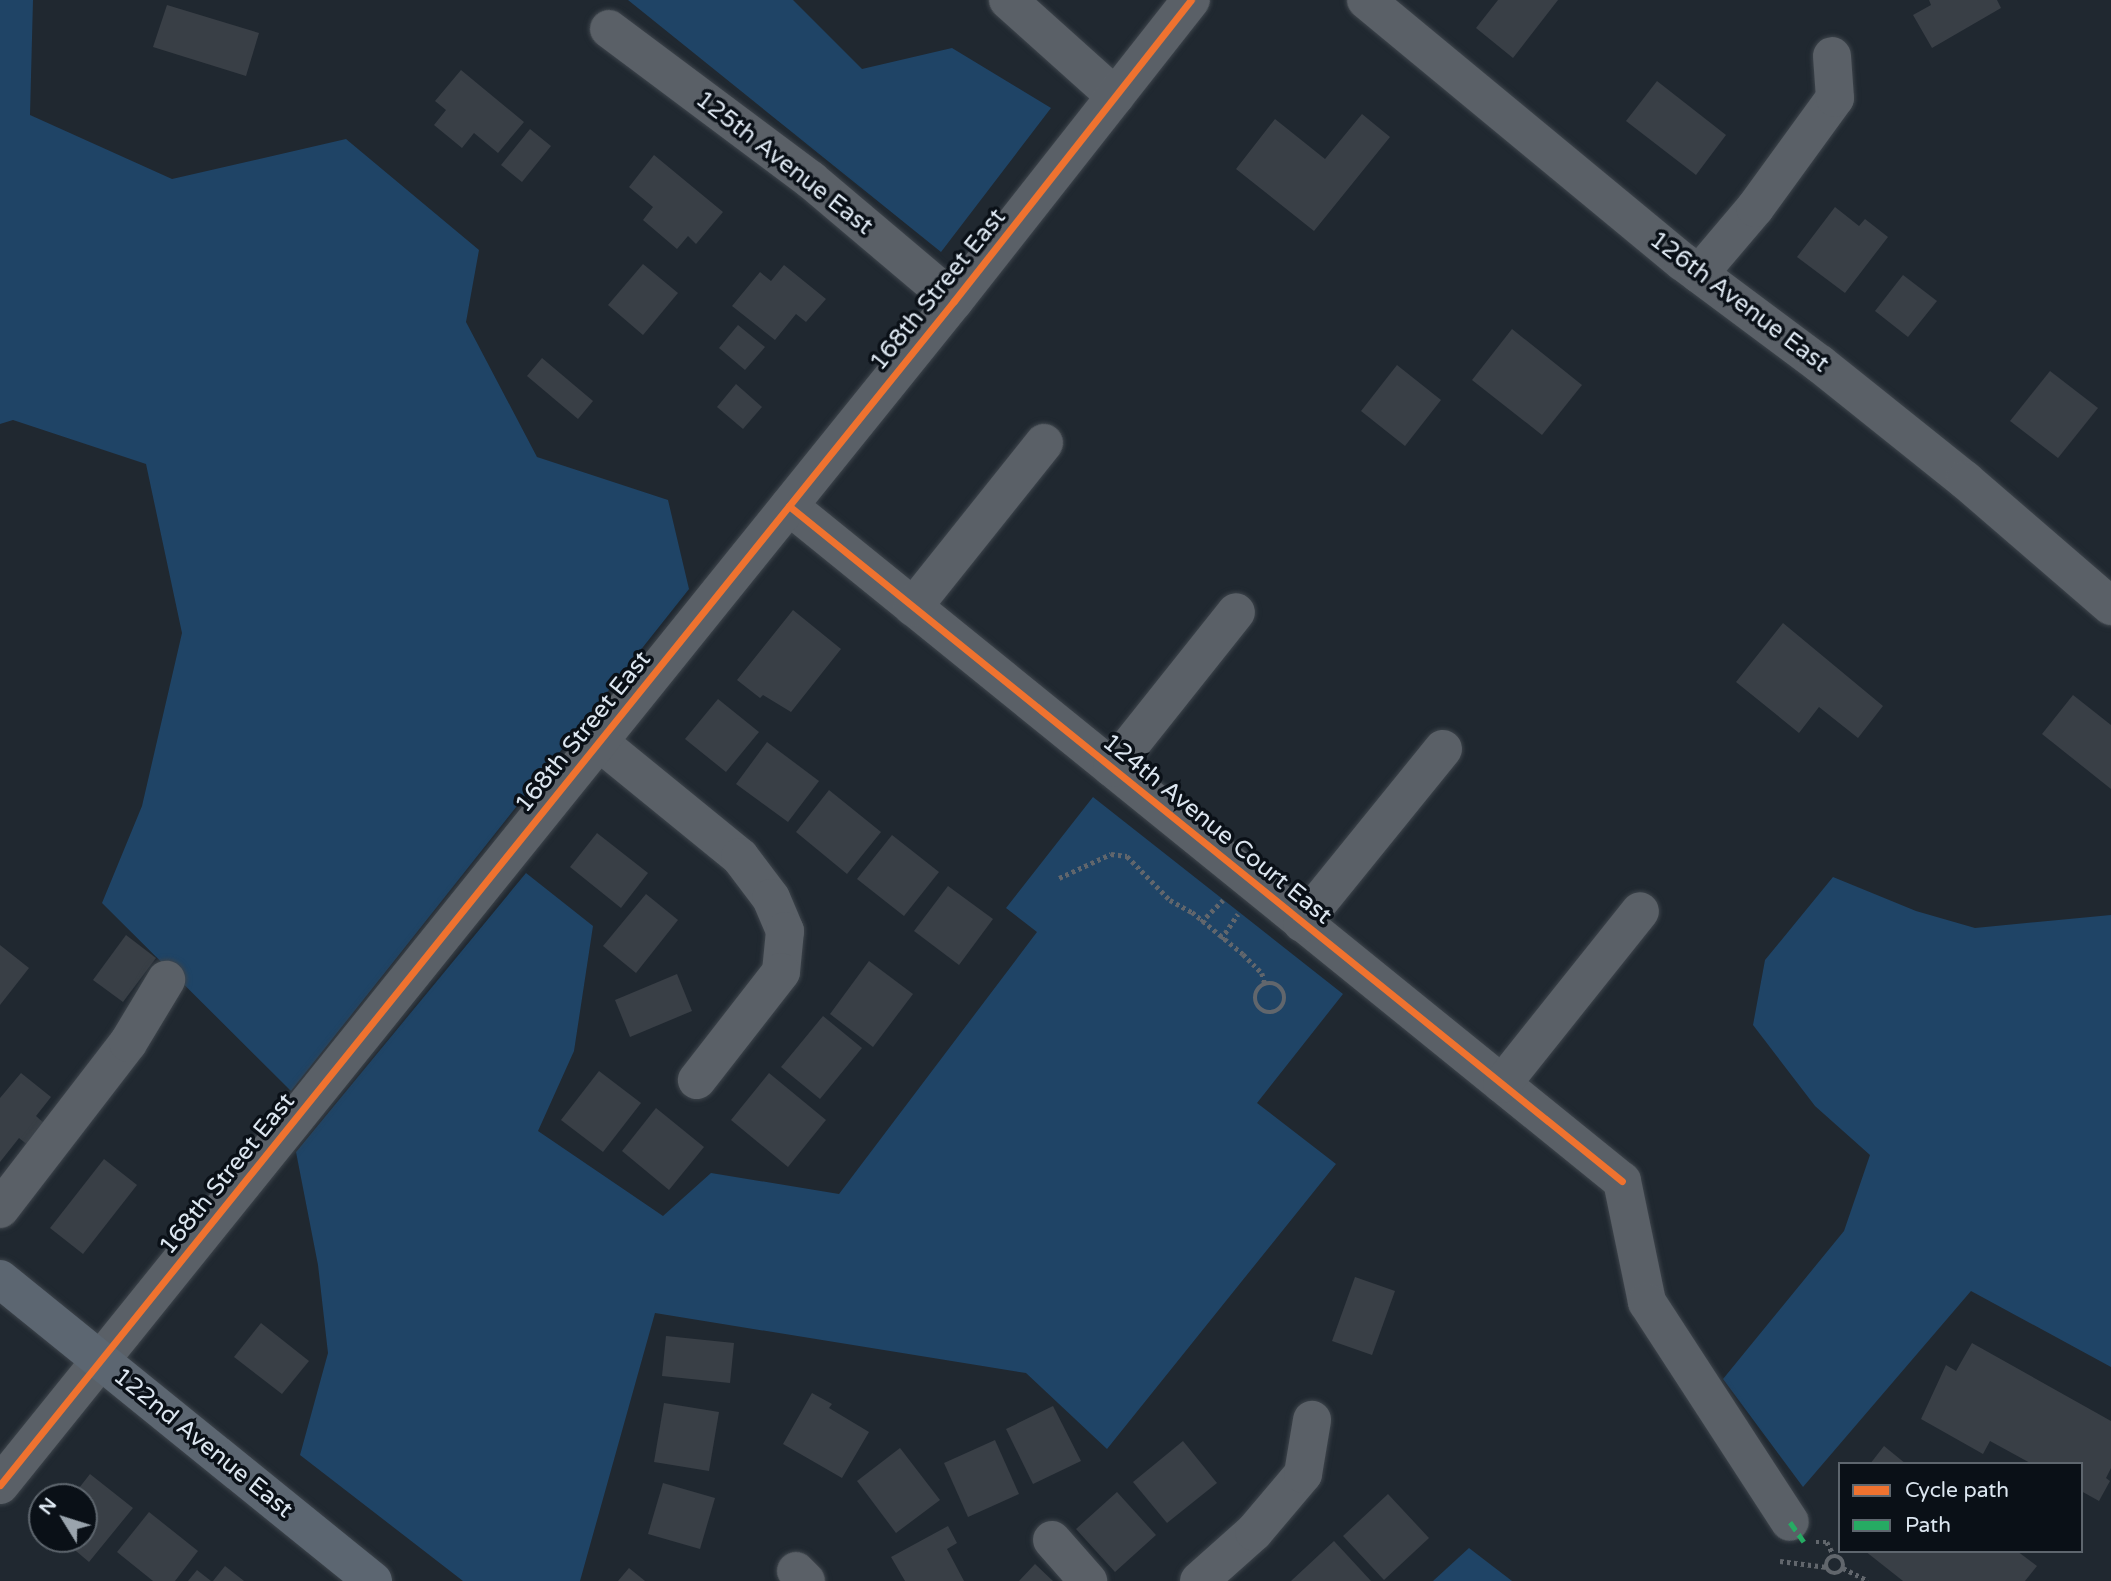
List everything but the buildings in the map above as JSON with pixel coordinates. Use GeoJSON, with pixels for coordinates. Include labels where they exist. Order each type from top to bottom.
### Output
{"type":"FeatureCollection","features":[{"type":"Feature","properties":{"kind":"main road","name":"122nd Avenue East"},"geometry":{"type":"LineString","coordinates":[[0,1279],[373,1581]]}},
{"type":"Feature","properties":{"kind":"street"},"geometry":{"type":"LineString","coordinates":[[1008,0],[1115,96]]}},
{"type":"Feature","properties":{"kind":"street","name":"168th Street East"},"geometry":{"type":"LineString","coordinates":[[0,1485],[954,301],[1191,0]]}},
{"type":"Feature","properties":{"kind":"street","name":"126th Avenue East"},"geometry":{"type":"LineString","coordinates":[[1366,0],[1699,274],[1821,364],[2111,606]]}},
{"type":"Feature","properties":{"kind":"street","name":"125th Avenue East"},"geometry":{"type":"LineString","coordinates":[[609,29],[811,180],[954,301]]}},
{"type":"Feature","properties":{"kind":"street"},"geometry":{"type":"LineString","coordinates":[[1699,274],[1755,208],[1835,98],[1832,56]]}},
{"type":"Feature","properties":{"kind":"street"},"geometry":{"type":"LineString","coordinates":[[914,607],[1044,443]]}},
{"type":"Feature","properties":{"kind":"street","name":"124th Avenue Court East"},"geometry":{"type":"LineString","coordinates":[[789,506],[1622,1181],[1647,1302],[1797,1532]]}},
{"type":"Feature","properties":{"kind":"street"},"geometry":{"type":"LineString","coordinates":[[1112,768],[1236,612]]}},
{"type":"Feature","properties":{"kind":"street"},"geometry":{"type":"LineString","coordinates":[[599,742],[740,857],[771,898],[785,931],[781,972],[696,1080]]}},
{"type":"Feature","properties":{"kind":"street"},"geometry":{"type":"LineString","coordinates":[[1302,922],[1443,749]]}},
{"type":"Feature","properties":{"kind":"street"},"geometry":{"type":"LineString","coordinates":[[1502,1084],[1640,911]]}},
{"type":"Feature","properties":{"kind":"street"},"geometry":{"type":"LineString","coordinates":[[0,1209],[128,1043],[166,980]]}},
{"type":"Feature","properties":{"kind":"street"},"geometry":{"type":"LineString","coordinates":[[1199,1581],[1254,1532],[1303,1474],[1312,1420]]}},
{"type":"Feature","properties":{"kind":"street"},"geometry":{"type":"LineString","coordinates":[[1052,1540],[1088,1581]]}},
{"type":"Feature","properties":{"kind":"path"},"geometry":{"type":"LineString","coordinates":[[1059,878],[1111,854],[1127,856],[1170,900],[1192,912],[1262,973],[1265,984],[1255,1000],[1259,1009],[1273,1013],[1284,1004],[1284,994],[1279,986],[1265,984]]}},
{"type":"Feature","properties":{"kind":"path"},"geometry":{"type":"LineString","coordinates":[[1797,1532],[1827,1542],[1835,1556],[1842,1560],[1843,1568]]}},
{"type":"Feature","properties":{"kind":"path"},"geometry":{"type":"LineString","coordinates":[[1827,1567],[1835,1556]]}},
{"type":"Feature","properties":{"kind":"path"},"geometry":{"type":"LineString","coordinates":[[1780,1561],[1827,1567],[1834,1573],[1843,1568]]}},
{"type":"Feature","properties":{"kind":"path"},"geometry":{"type":"LineString","coordinates":[[1843,1568],[1868,1581]]}},
{"type":"Feature","properties":{"kind":"shaded area"},"geometry":{"type":"Polygon","coordinates":[[[0,0],[33,0],[30,115],[172,179],[346,139],[479,250],[466,322],[537,457],[668,500],[689,589],[291,1091],[102,903],[142,806],[182,633],[146,464],[13,420],[0,424],[0,0]]]}},
{"type":"Feature","properties":{"kind":"shaded area"},"geometry":{"type":"Polygon","coordinates":[[[628,0],[793,0],[862,69],[952,48],[1051,108],[941,252],[628,0]]]}},
{"type":"Feature","properties":{"kind":"shaded area"},"geometry":{"type":"Polygon","coordinates":[[[1093,797],[1343,994],[1257,1103],[1336,1164],[1107,1449],[1026,1373],[655,1313],[580,1581],[463,1581],[300,1455],[328,1353],[318,1265],[296,1152],[526,873],[593,926],[574,1051],[538,1131],[663,1216],[711,1173],[839,1194],[1037,932],[1006,908],[1093,797]]]}},
{"type":"Feature","properties":{"kind":"shaded area"},"geometry":{"type":"Polygon","coordinates":[[[1833,877],[1916,911],[1975,928],[2111,915],[2111,1367],[1971,1291],[1803,1487],[1723,1379],[1844,1231],[1870,1155],[1815,1106],[1753,1025],[1765,960],[1833,877]]]}},
{"type":"Feature","properties":{"kind":"shaded area"},"geometry":{"type":"Polygon","coordinates":[[[1469,1548],[1512,1581],[1433,1581],[1469,1548]]]}},
{"type":"Feature","properties":{"kind":"marked path"},"geometry":{"type":"LineString","coordinates":[[1790,1522],[1804,1542]]}},
{"type":"Feature","properties":{"kind":"cycle path"},"geometry":{"type":"LineString","coordinates":[[0,1485],[954,301],[1191,0]]}},
{"type":"Feature","properties":{"kind":"cycle path"},"geometry":{"type":"LineString","coordinates":[[789,506],[1622,1181]]}}]}
